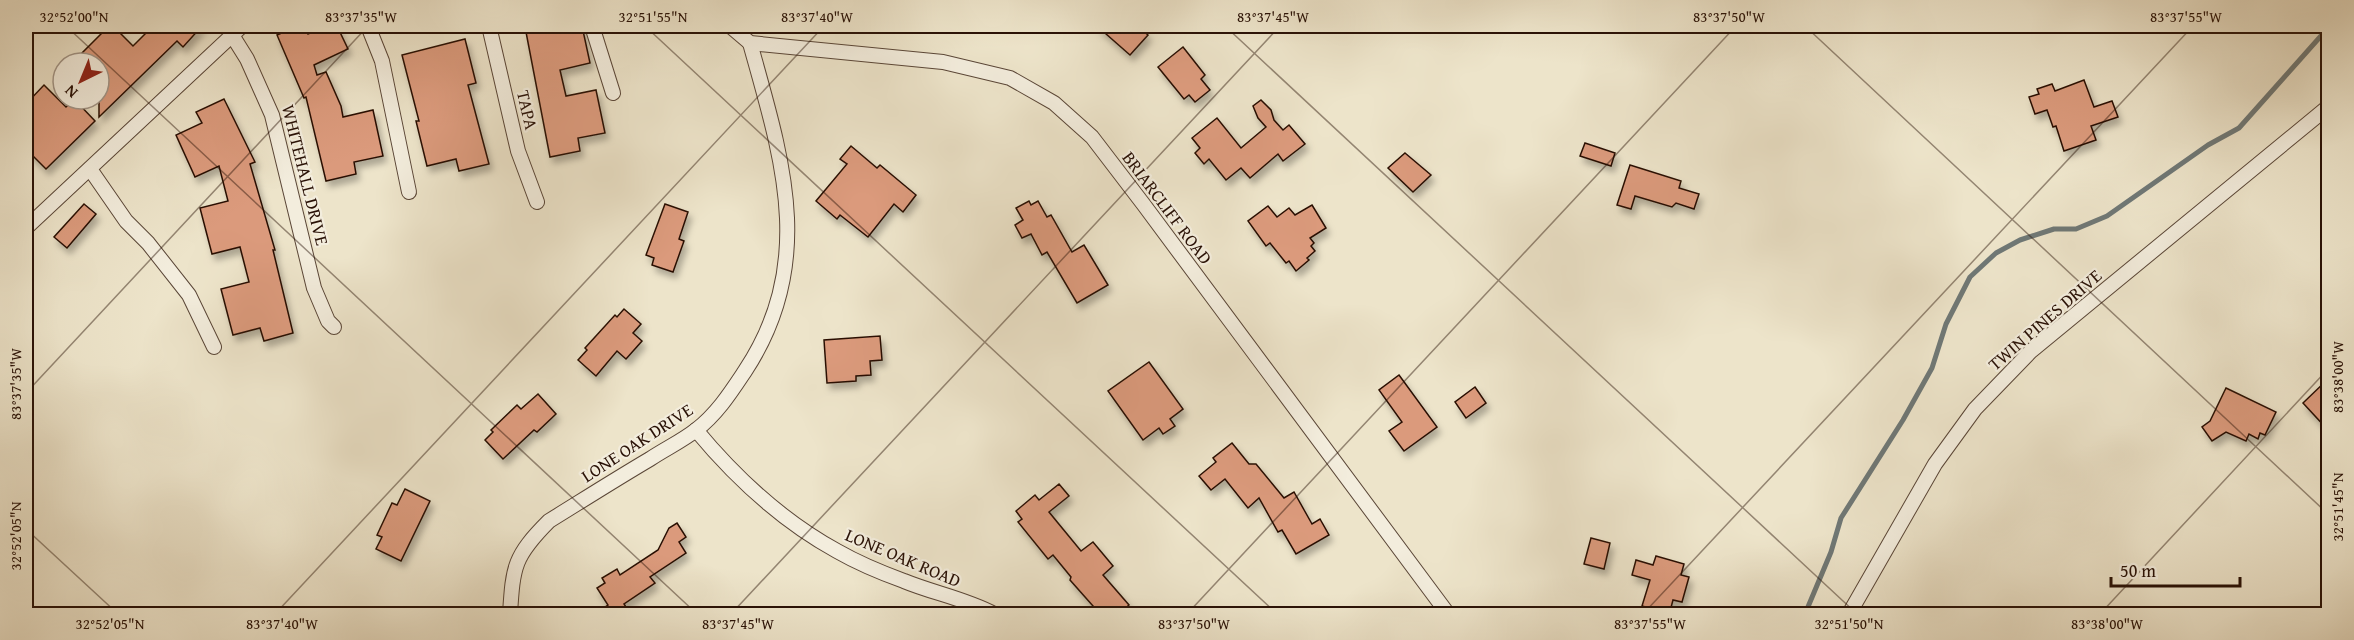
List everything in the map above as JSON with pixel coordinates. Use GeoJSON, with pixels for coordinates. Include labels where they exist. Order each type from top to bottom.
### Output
{"type":"FeatureCollection","features":[{"type":"Feature","properties":{"kind":"street"},"geometry":{"type":"LineString","coordinates":[[368,26],[382,61],[409,192]]}},
{"type":"Feature","properties":{"kind":"street","name":"TAPA"},"geometry":{"type":"LineString","coordinates":[[489,26],[518,151],[537,202]]}},
{"type":"Feature","properties":{"kind":"street"},"geometry":{"type":"LineString","coordinates":[[592,26],[613,93]]}},
{"type":"Feature","properties":{"kind":"street"},"geometry":{"type":"LineString","coordinates":[[730,26],[750,43]]}},
{"type":"Feature","properties":{"kind":"street"},"geometry":{"type":"LineString","coordinates":[[26,228],[237,30]]}},
{"type":"Feature","properties":{"kind":"street","name":"WHITEHALL DRIVE"},"geometry":{"type":"LineString","coordinates":[[237,30],[272,115],[314,288],[328,321],[334,327]]}},
{"type":"Feature","properties":{"kind":"street","name":"LONE OAK DRIVE"},"geometry":{"type":"LineString","coordinates":[[510,615],[512,577],[520,555],[544,526],[696,430],[729,395],[756,354],[773,318],[786,257],[788,219],[783,171],[750,43]]}},
{"type":"Feature","properties":{"kind":"street","name":"BRIARCLIFF ROAD"},"geometry":{"type":"LineString","coordinates":[[750,43],[943,62],[1010,78],[1054,103],[1092,137],[1448,615]]}},
{"type":"Feature","properties":{"kind":"street","name":"TWIN PINES DRIVE"},"geometry":{"type":"LineString","coordinates":[[1849,615],[1935,464],[1975,409],[2031,351],[2328,107]]}},
{"type":"Feature","properties":{"kind":"street"},"geometry":{"type":"LineString","coordinates":[[90,169],[126,221],[148,243],[189,295],[214,347]]}},
{"type":"Feature","properties":{"kind":"street","name":"LONE OAK ROAD"},"geometry":{"type":"LineString","coordinates":[[696,430],[717,456],[753,489],[798,525],[837,552],[904,582],[994,615]]}},
{"type":"Feature","properties":{"kind":"building"},"geometry":{"type":"Polygon","coordinates":[[[109,26],[113,26],[133,46],[153,26],[202,26],[183,47],[177,41],[111,105],[111,51],[84,51],[109,26]]]}},
{"type":"Feature","properties":{"kind":"building"},"geometry":{"type":"Polygon","coordinates":[[[298,26],[305,26],[308,34],[327,26],[337,26],[348,49],[314,65],[317,75],[326,72],[341,106],[343,117],[373,110],[383,156],[354,162],[356,174],[326,181],[306,97],[304,98],[277,35],[298,26]]]}},
{"type":"Feature","properties":{"kind":"building"},"geometry":{"type":"Polygon","coordinates":[[[555,26],[582,26],[590,63],[560,70],[566,96],[596,90],[605,133],[578,138],[580,151],[550,157],[526,32],[555,26]]]}},
{"type":"Feature","properties":{"kind":"building"},"geometry":{"type":"Polygon","coordinates":[[[1097,26],[1137,26],[1148,35],[1130,55],[1097,26]]]}},
{"type":"Feature","properties":{"kind":"building"},"geometry":{"type":"Polygon","coordinates":[[[465,39],[476,83],[468,85],[489,164],[459,171],[456,159],[427,166],[416,121],[419,121],[402,55],[465,39]]]}},
{"type":"Feature","properties":{"kind":"building"},"geometry":{"type":"Polygon","coordinates":[[[1183,47],[1205,75],[1201,79],[1210,90],[1195,102],[1189,95],[1184,99],[1158,67],[1183,47]]]}},
{"type":"Feature","properties":{"kind":"building"},"geometry":{"type":"Polygon","coordinates":[[[2084,80],[2094,107],[2112,101],[2118,117],[2091,126],[2096,140],[2064,151],[2056,126],[2053,127],[2047,110],[2035,114],[2029,97],[2039,94],[2037,89],[2052,84],[2055,91],[2084,80]]]}},
{"type":"Feature","properties":{"kind":"building"},"geometry":{"type":"Polygon","coordinates":[[[44,85],[51,92],[51,111],[85,111],[95,121],[46,169],[26,149],[26,144],[32,138],[26,131],[26,104],[44,85]]]}},
{"type":"Feature","properties":{"kind":"building"},"geometry":{"type":"Polygon","coordinates":[[[224,99],[255,162],[250,164],[275,250],[273,250],[293,333],[264,341],[260,328],[233,335],[221,289],[249,282],[240,247],[212,254],[200,208],[228,201],[219,166],[195,177],[176,135],[202,123],[196,112],[224,99]]]}},
{"type":"Feature","properties":{"kind":"building"},"geometry":{"type":"Polygon","coordinates":[[[1261,100],[1271,110],[1274,120],[1283,130],[1289,125],[1305,144],[1283,161],[1278,154],[1250,178],[1241,168],[1226,180],[1209,159],[1204,164],[1195,153],[1200,148],[1192,138],[1217,118],[1241,148],[1266,127],[1258,118],[1253,106],[1261,100]]]}},
{"type":"Feature","properties":{"kind":"building"},"geometry":{"type":"Polygon","coordinates":[[[1585,143],[1615,153],[1611,166],[1580,156],[1585,143]]]}},
{"type":"Feature","properties":{"kind":"building"},"geometry":{"type":"Polygon","coordinates":[[[851,146],[877,168],[880,165],[916,195],[903,212],[894,204],[868,237],[840,215],[837,219],[816,201],[847,164],[840,159],[851,146]]]}},
{"type":"Feature","properties":{"kind":"building"},"geometry":{"type":"Polygon","coordinates":[[[1405,153],[1431,175],[1413,192],[1388,168],[1405,153]]]}},
{"type":"Feature","properties":{"kind":"building"},"geometry":{"type":"Polygon","coordinates":[[[1630,165],[1681,181],[1679,188],[1699,194],[1694,209],[1676,203],[1672,207],[1635,196],[1631,209],[1617,205],[1630,165]]]}},
{"type":"Feature","properties":{"kind":"building"},"geometry":{"type":"Polygon","coordinates":[[[1029,201],[1031,205],[1038,201],[1047,217],[1051,215],[1072,252],[1084,245],[1108,285],[1077,303],[1047,252],[1042,255],[1031,234],[1022,238],[1015,225],[1023,220],[1016,208],[1029,201]]]}},
{"type":"Feature","properties":{"kind":"building"},"geometry":{"type":"Polygon","coordinates":[[[84,204],[96,214],[67,248],[54,237],[84,204]]]}},
{"type":"Feature","properties":{"kind":"building"},"geometry":{"type":"Polygon","coordinates":[[[665,204],[688,212],[679,239],[684,241],[673,272],[652,265],[654,258],[646,255],[665,204]]]}},
{"type":"Feature","properties":{"kind":"building"},"geometry":{"type":"Polygon","coordinates":[[[1312,205],[1326,228],[1310,238],[1314,243],[1311,246],[1315,251],[1307,258],[1309,260],[1296,271],[1289,261],[1286,263],[1270,243],[1266,246],[1248,221],[1268,206],[1277,217],[1289,208],[1295,215],[1312,205]]]}},
{"type":"Feature","properties":{"kind":"building"},"geometry":{"type":"Polygon","coordinates":[[[624,309],[641,324],[633,333],[642,341],[626,359],[617,351],[596,376],[578,360],[587,350],[585,348],[615,315],[617,317],[624,309]]]}},
{"type":"Feature","properties":{"kind":"building"},"geometry":{"type":"Polygon","coordinates":[[[880,336],[882,360],[870,361],[871,375],[856,376],[856,381],[827,383],[824,340],[880,336]]]}},
{"type":"Feature","properties":{"kind":"building"},"geometry":{"type":"Polygon","coordinates":[[[1149,362],[1183,409],[1170,419],[1175,426],[1163,434],[1159,428],[1143,440],[1108,391],[1149,362]]]}},
{"type":"Feature","properties":{"kind":"building"},"geometry":{"type":"Polygon","coordinates":[[[1399,375],[1437,427],[1404,451],[1389,431],[1402,422],[1379,390],[1399,375]]]}},
{"type":"Feature","properties":{"kind":"building"},"geometry":{"type":"Polygon","coordinates":[[[2328,379],[2328,430],[2303,403],[2328,379]]]}},
{"type":"Feature","properties":{"kind":"building"},"geometry":{"type":"Polygon","coordinates":[[[1475,387],[1486,403],[1466,418],[1455,402],[1475,387]]]}},
{"type":"Feature","properties":{"kind":"building"},"geometry":{"type":"Polygon","coordinates":[[[2226,388],[2276,412],[2265,435],[2260,433],[2258,439],[2249,434],[2246,441],[2226,432],[2212,441],[2202,427],[2210,421],[2226,388]]]}},
{"type":"Feature","properties":{"kind":"building"},"geometry":{"type":"Polygon","coordinates":[[[538,394],[556,414],[537,432],[534,430],[503,459],[485,440],[493,432],[491,430],[517,405],[521,409],[538,394]]]}},
{"type":"Feature","properties":{"kind":"building"},"geometry":{"type":"Polygon","coordinates":[[[1232,443],[1249,464],[1256,464],[1284,498],[1294,492],[1312,524],[1320,519],[1329,535],[1296,554],[1282,530],[1278,532],[1259,498],[1248,508],[1225,479],[1211,490],[1199,476],[1216,462],[1213,458],[1232,443]]]}},
{"type":"Feature","properties":{"kind":"building"},"geometry":{"type":"Polygon","coordinates":[[[1059,484],[1069,496],[1049,512],[1081,551],[1093,542],[1113,566],[1103,575],[1129,605],[1117,615],[1101,615],[1070,580],[1071,577],[1053,555],[1048,559],[1018,522],[1022,519],[1016,511],[1035,495],[1039,500],[1059,484]]]}},
{"type":"Feature","properties":{"kind":"building"},"geometry":{"type":"Polygon","coordinates":[[[405,489],[430,501],[401,561],[376,549],[382,537],[377,535],[392,503],[397,505],[405,489]]]}},
{"type":"Feature","properties":{"kind":"building"},"geometry":{"type":"Polygon","coordinates":[[[677,523],[686,537],[679,542],[686,553],[650,577],[655,583],[624,604],[631,615],[593,615],[608,605],[597,588],[605,583],[602,578],[617,569],[620,575],[658,550],[669,528],[677,523]]]}},
{"type":"Feature","properties":{"kind":"building"},"geometry":{"type":"Polygon","coordinates":[[[1591,538],[1610,543],[1604,569],[1584,564],[1591,538]]]}},
{"type":"Feature","properties":{"kind":"building"},"geometry":{"type":"Polygon","coordinates":[[[1656,556],[1684,564],[1681,575],[1689,577],[1682,602],[1673,600],[1669,615],[1647,615],[1649,608],[1642,606],[1650,580],[1632,575],[1636,560],[1653,565],[1656,556]]]}},
{"type":"Feature","properties":{"kind":"waterway"},"geometry":{"type":"LineString","coordinates":[[1805,614],[1831,552],[1841,518],[1903,420],[1932,368],[1946,324],[1970,277],[1996,253],[2020,240],[2054,229],[2076,229],[2107,216],[2208,145],[2239,128],[2328,28]]}}]}
